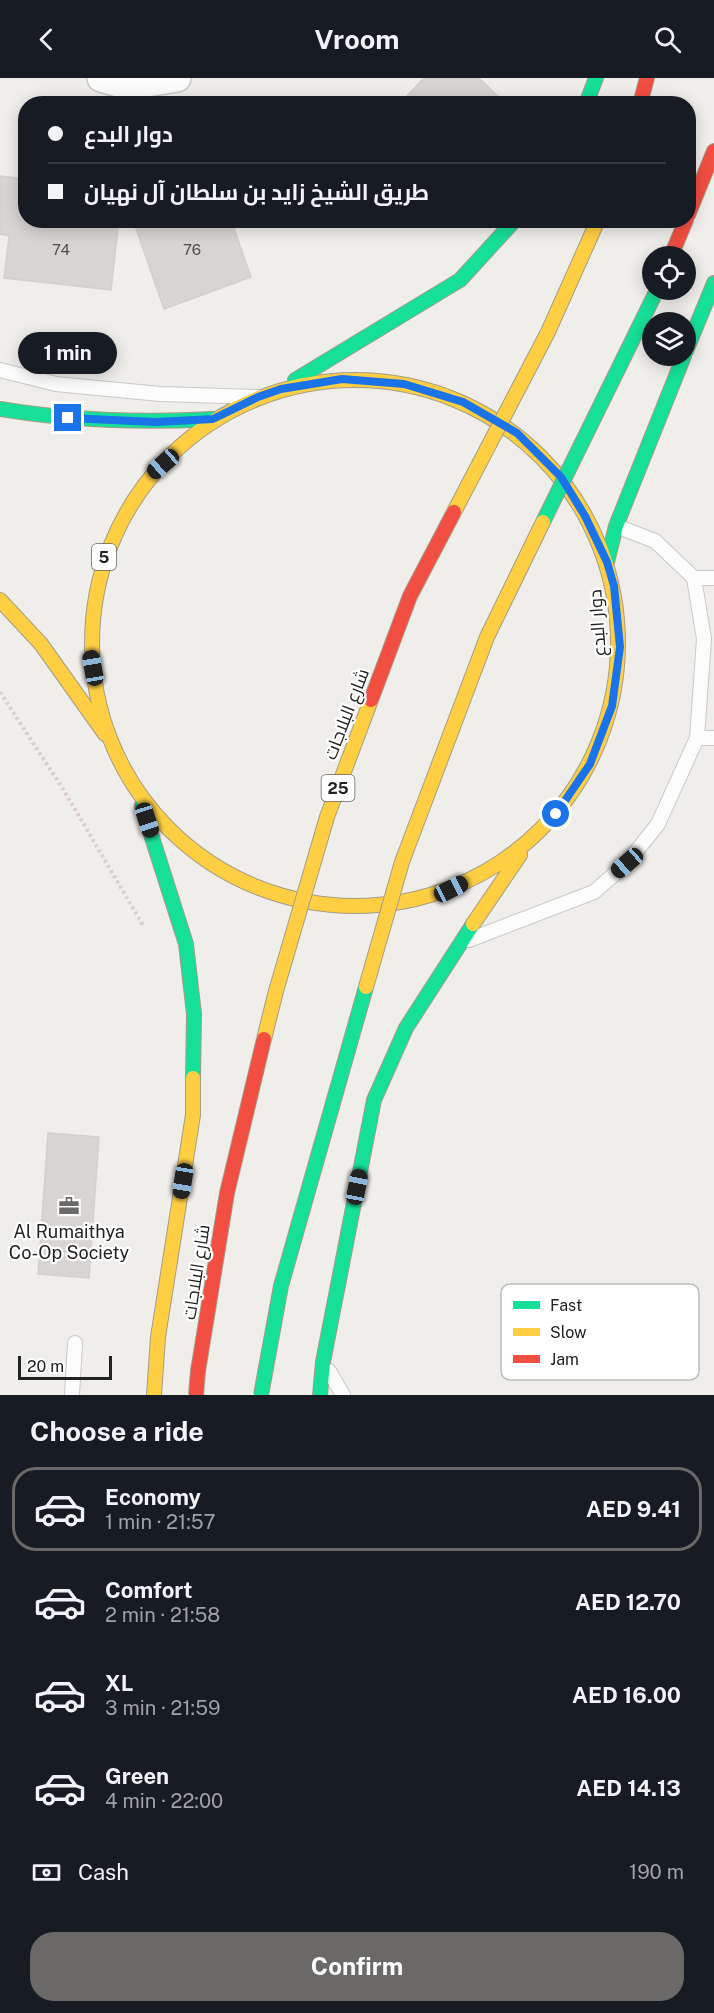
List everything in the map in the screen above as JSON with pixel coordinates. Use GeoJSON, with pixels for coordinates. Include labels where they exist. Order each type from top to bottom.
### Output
{"type":"FeatureCollection","features":[{"type":"Feature","properties":{"kind":"main road"},"geometry":{"type":"LineString","coordinates":[[589,96],[596,78]]}},
{"type":"Feature","properties":{"kind":"main road"},"geometry":{"type":"LineString","coordinates":[[642,96],[647,78]]}},
{"type":"Feature","properties":{"kind":"main road"},"geometry":{"type":"LineString","coordinates":[[696,195],[714,151]]}},
{"type":"Feature","properties":{"kind":"main road"},"geometry":{"type":"LineString","coordinates":[[281,389],[460,279],[507,228]]}},
{"type":"Feature","properties":{"kind":"main road","name":"شارع البلاجات"},"geometry":{"type":"LineString","coordinates":[[196,1395],[227,1193],[276,991],[327,817],[410,596],[548,332],[594,228]]}},
{"type":"Feature","properties":{"kind":"main road"},"geometry":{"type":"LineString","coordinates":[[675,246],[683,228]]}},
{"type":"Feature","properties":{"kind":"main road"},"geometry":{"type":"LineString","coordinates":[[696,327],[714,283]]}},
{"type":"Feature","properties":{"kind":"main road"},"geometry":{"type":"LineString","coordinates":[[261,1395],[280,1286],[402,862],[487,637],[652,300]]}},
{"type":"Feature","properties":{"kind":"main road"},"geometry":{"type":"LineString","coordinates":[[607,562],[616,526],[680,366]]}},
{"type":"Feature","properties":{"kind":"main road","name":"دوار البدع"},"geometry":{"type":"LineString","coordinates":[[342,379],[404,384],[463,402],[517,433],[561,477],[585,516],[607,562],[614,586],[620,647],[612,706],[590,764],[556,814],[525,848],[451,889],[383,905],[314,904],[247,885],[188,849],[140,799],[121,768],[105,734],[89,646],[103,558],[146,479],[213,419],[258,397],[281,389],[342,379]]}},
{"type":"Feature","properties":{"kind":"main road","name":"5"},"geometry":{"type":"LineString","coordinates":[[0,409],[46,417],[156,422],[213,419]]}},
{"type":"Feature","properties":{"kind":"main road","name":"5"},"geometry":{"type":"LineString","coordinates":[[0,600],[41,644],[105,734]]}},
{"type":"Feature","properties":{"kind":"main road"},"geometry":{"type":"LineString","coordinates":[[140,799],[186,944],[194,1014],[193,1115],[158,1337],[154,1395]]}},
{"type":"Feature","properties":{"kind":"main road"},"geometry":{"type":"LineString","coordinates":[[320,1395],[323,1362],[375,1100],[406,1028],[459,944],[525,848]]}},
{"type":"Feature","properties":{"kind":"street"},"geometry":{"type":"LineString","coordinates":[[101,78],[129,86],[177,78]]}},
{"type":"Feature","properties":{"kind":"lane"},"geometry":{"type":"LineString","coordinates":[[0,370],[68,385],[160,394],[258,397]]}},
{"type":"Feature","properties":{"kind":"lane"},"geometry":{"type":"LineString","coordinates":[[459,944],[594,892],[627,863],[658,824],[697,738],[704,639],[694,578],[655,541],[616,526]]}},
{"type":"Feature","properties":{"kind":"lane"},"geometry":{"type":"LineString","coordinates":[[694,578],[714,578]]}},
{"type":"Feature","properties":{"kind":"lane"},"geometry":{"type":"LineString","coordinates":[[697,738],[714,738]]}},
{"type":"Feature","properties":{"kind":"lane"},"geometry":{"type":"LineString","coordinates":[[72,1395],[75,1343]]}},
{"type":"Feature","properties":{"kind":"lane"},"geometry":{"type":"LineString","coordinates":[[323,1362],[343,1395]]}},
{"type":"Feature","properties":{"kind":"path"},"geometry":{"type":"LineString","coordinates":[[0,692],[63,789],[147,932]]}},
{"type":"Feature","properties":{"kind":"building"},"geometry":{"type":"Polygon","coordinates":[[[424,78],[479,78],[498,96],[407,96],[424,78]]]}},
{"type":"Feature","properties":{"kind":"building"},"geometry":{"type":"Polygon","coordinates":[[[0,176],[18,178],[18,228],[118,228],[111,290],[4,278],[9,236],[0,234],[0,176]]]}},
{"type":"Feature","properties":{"kind":"building"},"geometry":{"type":"Polygon","coordinates":[[[136,228],[234,228],[251,277],[164,309],[136,228]]]}},
{"type":"Feature","properties":{"kind":"building","name":"Al Rumaithya Co-Op Society"},"geometry":{"type":"Polygon","coordinates":[[[48,1133],[99,1137],[89,1278],[38,1274],[48,1133]]]}},
{"type":"Feature","properties":{"kind":"traffic: fast"},"geometry":{"type":"LineString","coordinates":[[589,96],[596,78]]}},
{"type":"Feature","properties":{"kind":"traffic: fast"},"geometry":{"type":"LineString","coordinates":[[295,380],[460,280],[508,228]]}},
{"type":"Feature","properties":{"kind":"traffic: fast"},"geometry":{"type":"LineString","coordinates":[[696,327],[714,283]]}},
{"type":"Feature","properties":{"kind":"traffic: fast"},"geometry":{"type":"LineString","coordinates":[[543,522],[652,300]]}},
{"type":"Feature","properties":{"kind":"traffic: fast"},"geometry":{"type":"LineString","coordinates":[[607,562],[616,526],[680,366]]}},
{"type":"Feature","properties":{"kind":"traffic: fast"},"geometry":{"type":"LineString","coordinates":[[0,409],[106,420],[213,419]]}},
{"type":"Feature","properties":{"kind":"traffic: fast"},"geometry":{"type":"LineString","coordinates":[[142,806],[186,944],[194,1014],[193,1078]]}},
{"type":"Feature","properties":{"kind":"traffic: fast"},"geometry":{"type":"LineString","coordinates":[[320,1395],[323,1362],[374,1100],[406,1028],[473,924]]}},
{"type":"Feature","properties":{"kind":"traffic: fast"},"geometry":{"type":"LineString","coordinates":[[261,1395],[281,1286],[366,987]]}},
{"type":"Feature","properties":{"kind":"traffic: slow"},"geometry":{"type":"LineString","coordinates":[[454,512],[548,332],[594,228]]}},
{"type":"Feature","properties":{"kind":"traffic: slow"},"geometry":{"type":"LineString","coordinates":[[355,380],[406,385],[456,400],[501,424],[541,457],[574,497],[598,542],[613,592],[618,643],[613,694],[598,744],[574,789],[541,829],[501,862],[456,886],[406,901],[355,906],[304,901],[254,886],[209,862],[169,829],[136,789],[112,744],[97,694],[92,643],[97,592],[112,542],[136,497],[169,457],[209,424],[254,400],[304,385],[355,380]]}},
{"type":"Feature","properties":{"kind":"traffic: slow"},"geometry":{"type":"LineString","coordinates":[[366,987],[402,862],[487,637],[543,522]]}},
{"type":"Feature","properties":{"kind":"traffic: slow"},"geometry":{"type":"LineString","coordinates":[[0,600],[41,644],[105,734]]}},
{"type":"Feature","properties":{"kind":"traffic: slow"},"geometry":{"type":"LineString","coordinates":[[264,1039],[327,817],[371,700]]}},
{"type":"Feature","properties":{"kind":"traffic: slow"},"geometry":{"type":"LineString","coordinates":[[473,924],[520,855]]}},
{"type":"Feature","properties":{"kind":"traffic: slow"},"geometry":{"type":"LineString","coordinates":[[154,1395],[158,1337],[193,1115],[193,1078]]}},
{"type":"Feature","properties":{"kind":"traffic: jam"},"geometry":{"type":"LineString","coordinates":[[642,96],[647,78]]}},
{"type":"Feature","properties":{"kind":"traffic: jam"},"geometry":{"type":"LineString","coordinates":[[696,195],[714,151]]}},
{"type":"Feature","properties":{"kind":"traffic: jam"},"geometry":{"type":"LineString","coordinates":[[675,246],[683,228]]}},
{"type":"Feature","properties":{"kind":"traffic: jam"},"geometry":{"type":"LineString","coordinates":[[371,700],[410,596],[454,512]]}},
{"type":"Feature","properties":{"kind":"traffic: jam"},"geometry":{"type":"LineString","coordinates":[[196,1395],[227,1193],[264,1039]]}},
{"type":"Feature","properties":{"kind":"place","name":"Al Rumaithya Co-Op Society"},"geometry":{"type":"Point","coordinates":[69,1206]}},
{"type":"Feature","properties":{"kind":"route"},"geometry":{"type":"LineString","coordinates":[[68,418],[156,422],[213,419],[258,397],[281,389],[342,379],[404,384],[463,402],[517,433],[561,477],[585,516],[607,562],[614,586],[620,647],[612,706],[590,764],[556,814]]}}]}
